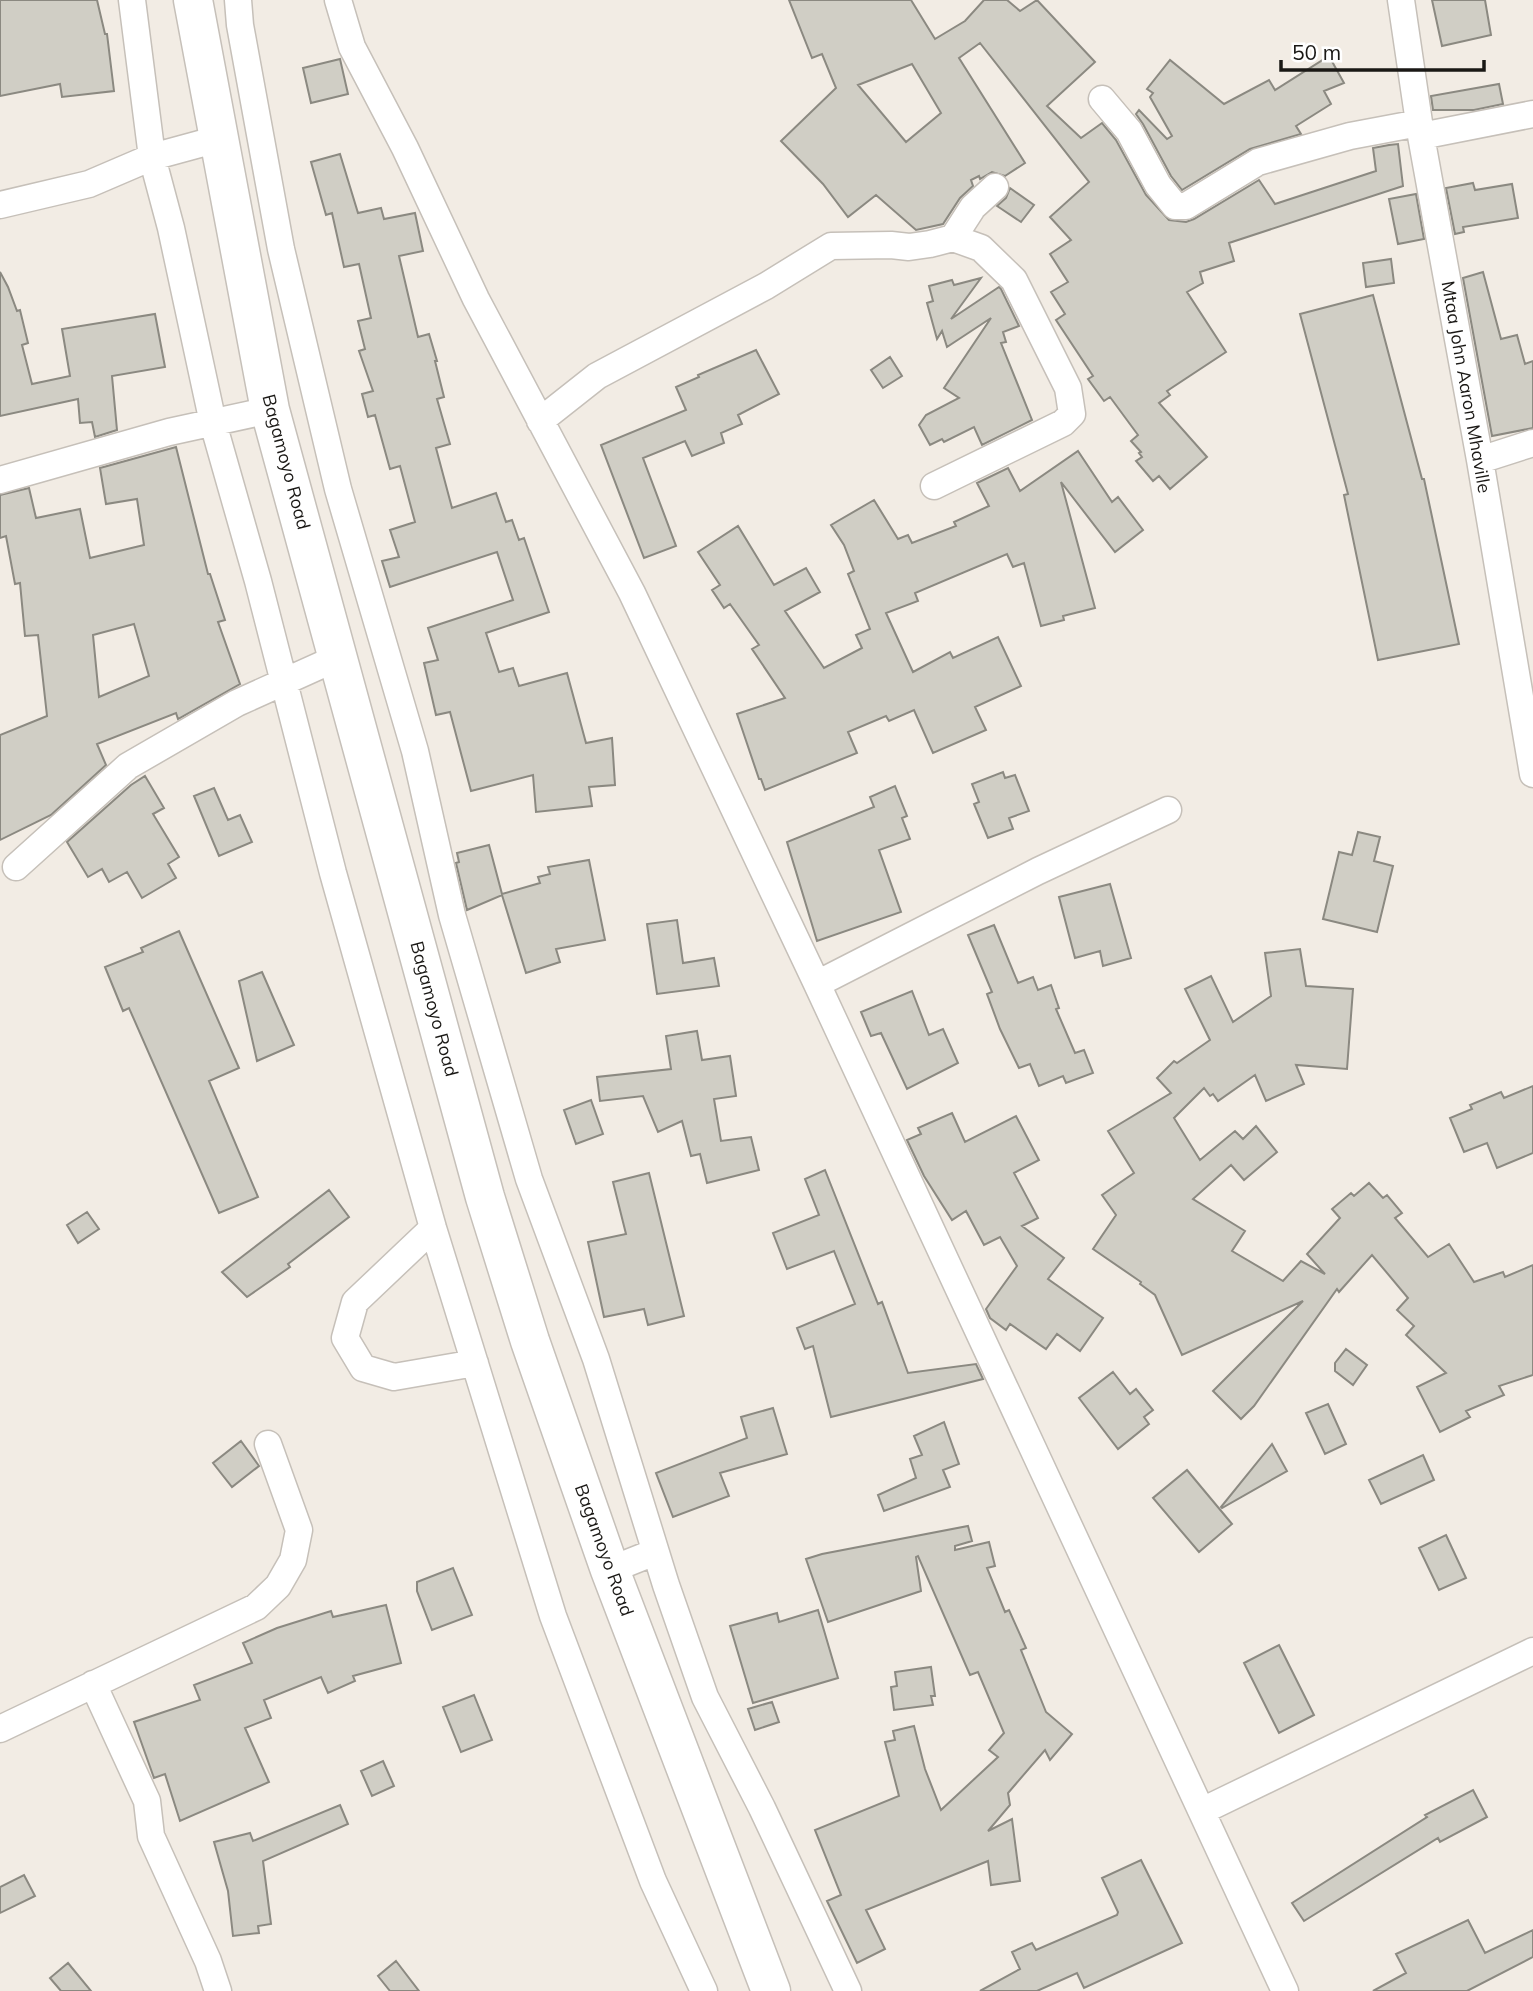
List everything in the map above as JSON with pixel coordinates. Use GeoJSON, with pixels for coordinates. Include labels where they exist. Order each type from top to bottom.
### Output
{"type":"FeatureCollection","features":[{"type":"Feature","properties":{"kind":"highway","name":"Bagamoyo Road"},"geometry":{"type":"LineString","coordinates":[[193,0],[270,410],[485,1197],[530,1341],[610,1570],[771,1991]]}},
{"type":"Feature","properties":{"kind":"street"},"geometry":{"type":"LineString","coordinates":[[132,0],[152,157],[171,228],[214,422],[284,680],[332,873],[433,1228],[553,1616],[653,1881],[704,1991]]}},
{"type":"Feature","properties":{"kind":"street"},"geometry":{"type":"LineString","coordinates":[[238,0],[240,25],[281,249],[338,489],[415,751],[452,915],[529,1178],[596,1359],[656,1552],[705,1697],[762,1808],[848,1991]]}},
{"type":"Feature","properties":{"kind":"street"},"geometry":{"type":"LineString","coordinates":[[338,0],[352,47],[405,148],[476,299],[632,593],[1285,1991]]}},
{"type":"Feature","properties":{"kind":"street","name":"Mtaa John Aaron Mhaville"},"geometry":{"type":"LineString","coordinates":[[1401,0],[1420,130],[1531,756]]}},
{"type":"Feature","properties":{"kind":"street"},"geometry":{"type":"LineString","coordinates":[[1102,99],[1129,131],[1158,185],[1175,206],[1179,207],[1186,206],[1258,162],[1350,136],[1420,130],[1533,114]]}},
{"type":"Feature","properties":{"kind":"street"},"geometry":{"type":"LineString","coordinates":[[0,205],[89,184],[152,157],[218,139]]}},
{"type":"Feature","properties":{"kind":"street"},"geometry":{"type":"LineString","coordinates":[[953,238],[973,207],[995,187]]}},
{"type":"Feature","properties":{"kind":"street"},"geometry":{"type":"LineString","coordinates":[[540,421],[597,376],[766,286],[831,246],[909,247],[953,238],[981,248],[1014,280],[1068,388],[1072,414],[1063,423],[934,486]]}},
{"type":"Feature","properties":{"kind":"street"},"geometry":{"type":"LineString","coordinates":[[0,480],[169,432],[270,410]]}},
{"type":"Feature","properties":{"kind":"street"},"geometry":{"type":"LineString","coordinates":[[1480,460],[1533,443]]}},
{"type":"Feature","properties":{"kind":"street"},"geometry":{"type":"LineString","coordinates":[[16,867],[128,766],[237,703],[339,657]]}},
{"type":"Feature","properties":{"kind":"street"},"geometry":{"type":"LineString","coordinates":[[817,985],[1038,870],[1168,810]]}},
{"type":"Feature","properties":{"kind":"street"},"geometry":{"type":"LineString","coordinates":[[433,1228],[355,1302],[345,1338],[363,1368],[394,1377],[475,1363]]}},
{"type":"Feature","properties":{"kind":"street"},"geometry":{"type":"LineString","coordinates":[[0,1729],[256,1607],[278,1586],[293,1559],[299,1530],[268,1444]]}},
{"type":"Feature","properties":{"kind":"street"},"geometry":{"type":"LineString","coordinates":[[610,1570],[656,1552]]}},
{"type":"Feature","properties":{"kind":"street"},"geometry":{"type":"LineString","coordinates":[[1202,1811],[1533,1651]]}},
{"type":"Feature","properties":{"kind":"street"},"geometry":{"type":"LineString","coordinates":[[93,1684],[147,1801],[151,1836],[208,1961],[218,1991]]}},
{"type":"Feature","properties":{"kind":"building"},"geometry":{"type":"Polygon","coordinates":[[[0,0],[97,0],[107,34],[114,91],[62,97],[60,84],[0,96],[0,0]]]}},
{"type":"Feature","properties":{"kind":"building"},"geometry":{"type":"Polygon","coordinates":[[[789,0],[911,0],[935,39],[965,21],[984,0],[1007,0],[1020,11],[1037,0],[1095,62],[1047,106],[1081,138],[1102,123],[1116,140],[1146,195],[1169,220],[1186,222],[1194,219],[1259,180],[1275,204],[1376,171],[1373,148],[1389,145],[1398,144],[1403,186],[1229,243],[1234,261],[1200,272],[1203,283],[1187,292],[1226,352],[1167,391],[1170,395],[1159,403],[1207,457],[1170,489],[1159,476],[1153,481],[1136,461],[1142,457],[1139,453],[1141,452],[1131,441],[1138,435],[1110,397],[1104,401],[1088,379],[1093,376],[1056,320],[1065,314],[1051,292],[1068,282],[1050,254],[1071,240],[1050,217],[1089,182],[980,43],[959,58],[1025,163],[1005,176],[992,172],[980,179],[979,176],[971,180],[973,186],[960,198],[943,224],[916,230],[876,195],[848,217],[823,184],[781,141],[836,88],[822,54],[812,58],[789,0]],[[912,64],[858,85],[906,142],[941,113],[912,64]]]}},
{"type":"Feature","properties":{"kind":"building"},"geometry":{"type":"Polygon","coordinates":[[[1432,0],[1485,0],[1491,35],[1442,46],[1432,0]]]}},
{"type":"Feature","properties":{"kind":"building"},"geometry":{"type":"Polygon","coordinates":[[[1329,56],[1344,83],[1324,91],[1331,104],[1296,126],[1301,134],[1250,149],[1182,190],[1171,176],[1136,114],[1139,110],[1167,139],[1172,136],[1150,97],[1153,93],[1147,89],[1170,60],[1224,104],[1269,80],[1275,90],[1329,56]]]}},
{"type":"Feature","properties":{"kind":"building"},"geometry":{"type":"Polygon","coordinates":[[[340,59],[348,94],[311,103],[303,68],[340,59]]]}},
{"type":"Feature","properties":{"kind":"building"},"geometry":{"type":"Polygon","coordinates":[[[1499,84],[1503,104],[1474,110],[1433,110],[1431,96],[1499,84]]]}},
{"type":"Feature","properties":{"kind":"building"},"geometry":{"type":"Polygon","coordinates":[[[340,154],[358,213],[381,208],[384,219],[415,213],[423,251],[399,256],[418,337],[429,334],[437,361],[444,397],[437,399],[450,444],[436,448],[452,508],[496,493],[506,522],[512,520],[519,540],[524,538],[549,612],[486,633],[499,672],[513,668],[519,686],[567,673],[586,743],[612,738],[615,785],[589,787],[592,806],[536,812],[533,775],[471,791],[450,712],[436,715],[424,663],[438,660],[428,628],[513,600],[497,552],[390,587],[382,561],[399,557],[390,530],[415,522],[400,466],[390,469],[375,415],[368,417],[362,394],[373,391],[359,351],[365,349],[358,321],[371,318],[359,264],[344,267],[332,213],[326,215],[311,162],[340,154]]]}},
{"type":"Feature","properties":{"kind":"building"},"geometry":{"type":"Polygon","coordinates":[[[1473,183],[1475,190],[1512,184],[1518,218],[1463,227],[1464,232],[1455,234],[1446,188],[1473,183]]]}},
{"type":"Feature","properties":{"kind":"building"},"geometry":{"type":"Polygon","coordinates":[[[1010,188],[1034,205],[1021,222],[997,206],[1006,198],[1010,188]]]}},
{"type":"Feature","properties":{"kind":"building"},"geometry":{"type":"Polygon","coordinates":[[[1416,194],[1424,239],[1398,244],[1389,199],[1416,194]]]}},
{"type":"Feature","properties":{"kind":"building"},"geometry":{"type":"Polygon","coordinates":[[[1391,259],[1394,283],[1366,287],[1363,263],[1391,259]]]}},
{"type":"Feature","properties":{"kind":"building"},"geometry":{"type":"Polygon","coordinates":[[[0,272],[17,311],[20,310],[28,343],[22,345],[32,384],[70,376],[62,329],[155,314],[165,367],[112,376],[117,430],[95,437],[92,422],[80,423],[78,399],[0,416],[0,272]]]}},
{"type":"Feature","properties":{"kind":"building"},"geometry":{"type":"Polygon","coordinates":[[[1483,272],[1501,339],[1517,335],[1525,364],[1533,361],[1533,428],[1492,436],[1463,278],[1483,272]]]}},
{"type":"Feature","properties":{"kind":"building"},"geometry":{"type":"Polygon","coordinates":[[[981,278],[951,319],[999,287],[1001,289],[1019,326],[1003,332],[1006,342],[1001,343],[1032,420],[982,445],[974,427],[944,442],[942,439],[930,445],[919,425],[926,415],[959,398],[944,388],[991,318],[947,347],[942,331],[937,339],[927,303],[933,301],[929,286],[952,280],[954,285],[981,278]]]}},
{"type":"Feature","properties":{"kind":"building"},"geometry":{"type":"Polygon","coordinates":[[[1373,295],[1424,479],[1459,644],[1378,660],[1344,495],[1348,494],[1300,314],[1373,295]]]}},
{"type":"Feature","properties":{"kind":"building"},"geometry":{"type":"Polygon","coordinates":[[[756,350],[779,394],[738,415],[742,424],[721,433],[724,443],[692,456],[685,441],[643,458],[676,546],[644,558],[601,445],[686,410],[676,387],[756,350]]]}},
{"type":"Feature","properties":{"kind":"building"},"geometry":{"type":"Polygon","coordinates":[[[890,357],[902,376],[883,388],[871,370],[890,357]]]}},
{"type":"Feature","properties":{"kind":"building"},"geometry":{"type":"Polygon","coordinates":[[[176,447],[208,574],[225,620],[218,622],[240,684],[178,719],[176,713],[97,744],[106,765],[51,815],[0,840],[0,735],[47,716],[38,635],[25,636],[20,583],[15,584],[6,536],[0,538],[0,495],[29,488],[36,518],[80,509],[90,558],[144,545],[137,499],[106,504],[100,468],[176,447]],[[134,624],[93,635],[99,697],[149,676],[134,624]]]}},
{"type":"Feature","properties":{"kind":"building"},"geometry":{"type":"Polygon","coordinates":[[[1078,451],[1112,502],[1118,497],[1143,530],[1115,552],[1061,482],[1095,608],[1063,616],[1064,620],[1041,626],[1024,563],[1013,567],[1007,554],[915,593],[918,601],[886,613],[913,672],[950,652],[953,658],[998,637],[1021,686],[975,707],[986,730],[933,753],[914,710],[889,721],[886,716],[848,732],[857,753],[765,790],[737,714],[785,698],[752,649],[759,645],[730,604],[724,608],[712,590],[720,585],[698,552],[738,526],[774,585],[806,568],[820,592],[785,611],[824,668],[862,648],[856,635],[870,629],[848,574],[854,571],[844,545],[831,525],[874,500],[898,539],[908,535],[912,543],[956,526],[954,522],[989,506],[977,483],[1008,468],[1020,491],[1078,451]]]}},
{"type":"Feature","properties":{"kind":"building"},"geometry":{"type":"Polygon","coordinates":[[[1003,772],[1005,778],[1015,775],[1029,811],[1009,818],[1013,829],[988,838],[974,804],[979,802],[972,784],[1003,772]]]}},
{"type":"Feature","properties":{"kind":"building"},"geometry":{"type":"Polygon","coordinates":[[[145,776],[164,808],[153,814],[179,857],[168,864],[176,878],[142,898],[127,872],[109,882],[102,869],[88,877],[67,842],[131,785],[145,776]]]}},
{"type":"Feature","properties":{"kind":"building"},"geometry":{"type":"Polygon","coordinates":[[[895,786],[907,816],[902,818],[910,839],[879,850],[901,912],[817,941],[787,842],[874,807],[870,797],[895,786]]]}},
{"type":"Feature","properties":{"kind":"building"},"geometry":{"type":"Polygon","coordinates":[[[214,788],[228,820],[240,815],[252,842],[219,856],[194,796],[214,788]]]}},
{"type":"Feature","properties":{"kind":"building"},"geometry":{"type":"Polygon","coordinates":[[[1358,832],[1380,837],[1374,861],[1393,866],[1377,932],[1323,919],[1339,852],[1352,855],[1358,832]]]}},
{"type":"Feature","properties":{"kind":"building"},"geometry":{"type":"Polygon","coordinates":[[[489,845],[502,894],[540,883],[538,877],[550,874],[548,867],[589,860],[605,940],[556,949],[560,962],[526,973],[502,895],[467,910],[456,863],[459,862],[457,853],[489,845]]]}},
{"type":"Feature","properties":{"kind":"building"},"geometry":{"type":"Polygon","coordinates":[[[1110,884],[1131,958],[1103,966],[1100,951],[1075,958],[1059,897],[1110,884]]]}},
{"type":"Feature","properties":{"kind":"building"},"geometry":{"type":"Polygon","coordinates":[[[677,920],[683,963],[714,958],[719,986],[657,994],[647,924],[677,920]]]}},
{"type":"Feature","properties":{"kind":"building"},"geometry":{"type":"Polygon","coordinates":[[[994,925],[1018,983],[1033,977],[1038,990],[1051,985],[1059,1008],[1056,1009],[1075,1053],[1084,1050],[1093,1073],[1066,1083],[1063,1076],[1039,1086],[1030,1064],[1019,1068],[1000,1029],[987,994],[992,992],[968,935],[994,925]]]}},
{"type":"Feature","properties":{"kind":"building"},"geometry":{"type":"Polygon","coordinates":[[[179,931],[239,1068],[209,1081],[258,1197],[219,1213],[129,1008],[123,1011],[105,967],[143,952],[141,948],[179,931]]]}},
{"type":"Feature","properties":{"kind":"building"},"geometry":{"type":"Polygon","coordinates":[[[1300,949],[1306,986],[1353,989],[1347,1069],[1296,1065],[1304,1084],[1266,1101],[1255,1075],[1218,1101],[1204,1088],[1174,1118],[1200,1160],[1235,1131],[1243,1139],[1256,1126],[1277,1152],[1244,1180],[1231,1165],[1193,1199],[1245,1231],[1232,1251],[1283,1281],[1301,1261],[1325,1274],[1307,1254],[1340,1218],[1332,1209],[1351,1193],[1354,1196],[1369,1183],[1383,1198],[1387,1195],[1402,1213],[1395,1218],[1428,1257],[1449,1244],[1474,1282],[1503,1272],[1505,1277],[1533,1265],[1533,1375],[1499,1386],[1504,1395],[1466,1411],[1470,1417],[1440,1432],[1417,1387],[1446,1373],[1406,1335],[1414,1326],[1397,1310],[1408,1298],[1372,1255],[1339,1292],[1337,1289],[1254,1406],[1241,1419],[1213,1391],[1303,1301],[1182,1355],[1155,1295],[1093,1249],[1116,1215],[1102,1195],[1134,1173],[1108,1131],[1171,1093],[1157,1078],[1174,1061],[1177,1063],[1210,1040],[1185,989],[1211,976],[1233,1022],[1271,996],[1265,953],[1300,949]]]}},
{"type":"Feature","properties":{"kind":"building"},"geometry":{"type":"Polygon","coordinates":[[[262,972],[294,1045],[257,1061],[239,981],[262,972]]]}},
{"type":"Feature","properties":{"kind":"building"},"geometry":{"type":"Polygon","coordinates":[[[912,991],[929,1035],[943,1029],[958,1063],[907,1089],[881,1033],[871,1036],[861,1012],[912,991]]]}},
{"type":"Feature","properties":{"kind":"building"},"geometry":{"type":"Polygon","coordinates":[[[697,1031],[702,1060],[730,1056],[736,1096],[714,1099],[721,1141],[751,1137],[759,1170],[707,1183],[700,1154],[691,1156],[682,1121],[658,1132],[643,1096],[600,1101],[597,1077],[671,1069],[666,1036],[697,1031]]]}},
{"type":"Feature","properties":{"kind":"building"},"geometry":{"type":"Polygon","coordinates":[[[1533,1086],[1533,1153],[1497,1168],[1487,1143],[1464,1152],[1450,1118],[1472,1109],[1470,1105],[1501,1092],[1504,1098],[1533,1086]]]}},
{"type":"Feature","properties":{"kind":"building"},"geometry":{"type":"Polygon","coordinates":[[[591,1100],[603,1134],[576,1144],[564,1110],[591,1100]]]}},
{"type":"Feature","properties":{"kind":"building"},"geometry":{"type":"Polygon","coordinates":[[[952,1113],[965,1142],[1016,1116],[1039,1160],[1014,1173],[1038,1218],[1022,1226],[1064,1258],[1048,1279],[1103,1318],[1080,1351],[1057,1334],[1046,1349],[1010,1324],[1006,1330],[990,1318],[986,1309],[1017,1266],[1000,1237],[984,1245],[966,1211],[952,1220],[924,1176],[907,1140],[921,1134],[918,1128],[952,1113]]]}},
{"type":"Feature","properties":{"kind":"building"},"geometry":{"type":"Polygon","coordinates":[[[825,1170],[878,1304],[882,1302],[908,1373],[976,1364],[983,1379],[831,1417],[813,1346],[805,1349],[797,1328],[855,1304],[834,1251],[787,1269],[773,1233],[819,1215],[805,1179],[825,1170]]]}},
{"type":"Feature","properties":{"kind":"building"},"geometry":{"type":"Polygon","coordinates":[[[649,1173],[684,1316],[648,1325],[644,1309],[604,1317],[588,1242],[626,1234],[613,1182],[649,1173]]]}},
{"type":"Feature","properties":{"kind":"building"},"geometry":{"type":"Polygon","coordinates":[[[329,1190],[349,1217],[288,1264],[290,1267],[247,1297],[222,1272],[329,1190]]]}},
{"type":"Feature","properties":{"kind":"building"},"geometry":{"type":"Polygon","coordinates":[[[87,1212],[99,1229],[78,1243],[67,1225],[87,1212]]]}},
{"type":"Feature","properties":{"kind":"building"},"geometry":{"type":"Polygon","coordinates":[[[1346,1349],[1367,1365],[1353,1385],[1335,1371],[1335,1363],[1346,1349]]]}},
{"type":"Feature","properties":{"kind":"building"},"geometry":{"type":"Polygon","coordinates":[[[1113,1372],[1130,1394],[1136,1389],[1153,1410],[1144,1417],[1149,1424],[1118,1449],[1079,1398],[1113,1372]]]}},
{"type":"Feature","properties":{"kind":"building"},"geometry":{"type":"Polygon","coordinates":[[[1328,1404],[1346,1444],[1325,1454],[1306,1413],[1328,1404]]]}},
{"type":"Feature","properties":{"kind":"building"},"geometry":{"type":"Polygon","coordinates":[[[773,1408],[787,1454],[720,1473],[729,1496],[673,1517],[656,1473],[747,1438],[741,1417],[773,1408]]]}},
{"type":"Feature","properties":{"kind":"building"},"geometry":{"type":"Polygon","coordinates":[[[944,1422],[959,1464],[943,1470],[950,1487],[884,1511],[878,1495],[916,1478],[910,1459],[922,1455],[914,1436],[944,1422]]]}},
{"type":"Feature","properties":{"kind":"building"},"geometry":{"type":"Polygon","coordinates":[[[241,1441],[259,1466],[232,1487],[213,1463],[241,1441]]]}},
{"type":"Feature","properties":{"kind":"building"},"geometry":{"type":"Polygon","coordinates":[[[1272,1444],[1287,1471],[1222,1508],[1221,1507],[1272,1444]]]}},
{"type":"Feature","properties":{"kind":"building"},"geometry":{"type":"Polygon","coordinates":[[[1423,1455],[1434,1480],[1381,1504],[1369,1480],[1423,1455]]]}},
{"type":"Feature","properties":{"kind":"building"},"geometry":{"type":"Polygon","coordinates":[[[1187,1470],[1232,1524],[1199,1552],[1153,1498],[1187,1470]]]}},
{"type":"Feature","properties":{"kind":"building"},"geometry":{"type":"Polygon","coordinates":[[[968,1526],[972,1541],[955,1546],[955,1550],[989,1542],[995,1566],[987,1568],[1005,1612],[1009,1610],[1026,1648],[1021,1650],[1046,1712],[1072,1734],[1050,1760],[1045,1750],[1008,1793],[1010,1805],[988,1831],[1012,1819],[1020,1881],[991,1885],[988,1861],[866,1910],[885,1949],[857,1963],[827,1901],[841,1895],[815,1830],[899,1796],[885,1742],[895,1740],[893,1731],[914,1726],[925,1769],[941,1810],[998,1757],[989,1750],[1004,1733],[978,1672],[970,1675],[918,1556],[921,1591],[828,1622],[806,1559],[968,1526]]]}},
{"type":"Feature","properties":{"kind":"building"},"geometry":{"type":"Polygon","coordinates":[[[1446,1535],[1466,1578],[1439,1590],[1419,1548],[1446,1535]]]}},
{"type":"Feature","properties":{"kind":"building"},"geometry":{"type":"Polygon","coordinates":[[[453,1568],[472,1615],[432,1630],[417,1591],[417,1582],[453,1568]]]}},
{"type":"Feature","properties":{"kind":"building"},"geometry":{"type":"Polygon","coordinates":[[[386,1605],[401,1663],[353,1676],[355,1681],[328,1693],[321,1677],[264,1700],[271,1718],[245,1728],[269,1782],[180,1821],[165,1774],[154,1778],[134,1722],[200,1700],[194,1685],[252,1663],[243,1643],[277,1628],[331,1611],[333,1617],[386,1605]]]}},
{"type":"Feature","properties":{"kind":"building"},"geometry":{"type":"Polygon","coordinates":[[[818,1610],[838,1678],[753,1703],[730,1626],[777,1613],[779,1622],[818,1610]]]}},
{"type":"Feature","properties":{"kind":"building"},"geometry":{"type":"Polygon","coordinates":[[[1279,1645],[1314,1715],[1279,1733],[1244,1663],[1279,1645]]]}},
{"type":"Feature","properties":{"kind":"building"},"geometry":{"type":"Polygon","coordinates":[[[931,1667],[935,1696],[931,1696],[933,1705],[894,1710],[891,1687],[897,1686],[895,1672],[931,1667]]]}},
{"type":"Feature","properties":{"kind":"building"},"geometry":{"type":"Polygon","coordinates":[[[474,1695],[492,1740],[461,1752],[443,1707],[474,1695]]]}},
{"type":"Feature","properties":{"kind":"building"},"geometry":{"type":"Polygon","coordinates":[[[772,1702],[779,1722],[755,1730],[748,1709],[772,1702]]]}},
{"type":"Feature","properties":{"kind":"building"},"geometry":{"type":"Polygon","coordinates":[[[383,1761],[394,1786],[372,1796],[361,1771],[383,1761]]]}},
{"type":"Feature","properties":{"kind":"building"},"geometry":{"type":"Polygon","coordinates":[[[1473,1790],[1487,1817],[1440,1842],[1438,1838],[1304,1921],[1292,1903],[1427,1817],[1425,1815],[1473,1790]]]}},
{"type":"Feature","properties":{"kind":"building"},"geometry":{"type":"Polygon","coordinates":[[[340,1805],[348,1824],[263,1861],[271,1924],[258,1926],[259,1933],[233,1936],[228,1891],[214,1842],[250,1833],[253,1841],[340,1805]]]}},
{"type":"Feature","properties":{"kind":"building"},"geometry":{"type":"Polygon","coordinates":[[[1141,1860],[1182,1943],[1084,1988],[1077,1973],[1037,1991],[980,1991],[1020,1969],[1012,1952],[1032,1943],[1036,1950],[1117,1915],[1102,1878],[1141,1860]]]}},
{"type":"Feature","properties":{"kind":"building"},"geometry":{"type":"Polygon","coordinates":[[[24,1875],[35,1896],[0,1913],[0,1887],[24,1875]]]}},
{"type":"Feature","properties":{"kind":"building"},"geometry":{"type":"Polygon","coordinates":[[[1468,1920],[1485,1953],[1533,1930],[1533,1957],[1467,1991],[1373,1991],[1406,1973],[1396,1954],[1468,1920]]]}},
{"type":"Feature","properties":{"kind":"building"},"geometry":{"type":"Polygon","coordinates":[[[396,1961],[419,1991],[390,1991],[378,1976],[396,1961]]]}},
{"type":"Feature","properties":{"kind":"building"},"geometry":{"type":"Polygon","coordinates":[[[68,1963],[91,1991],[61,1991],[50,1978],[68,1963]]]}}]}
